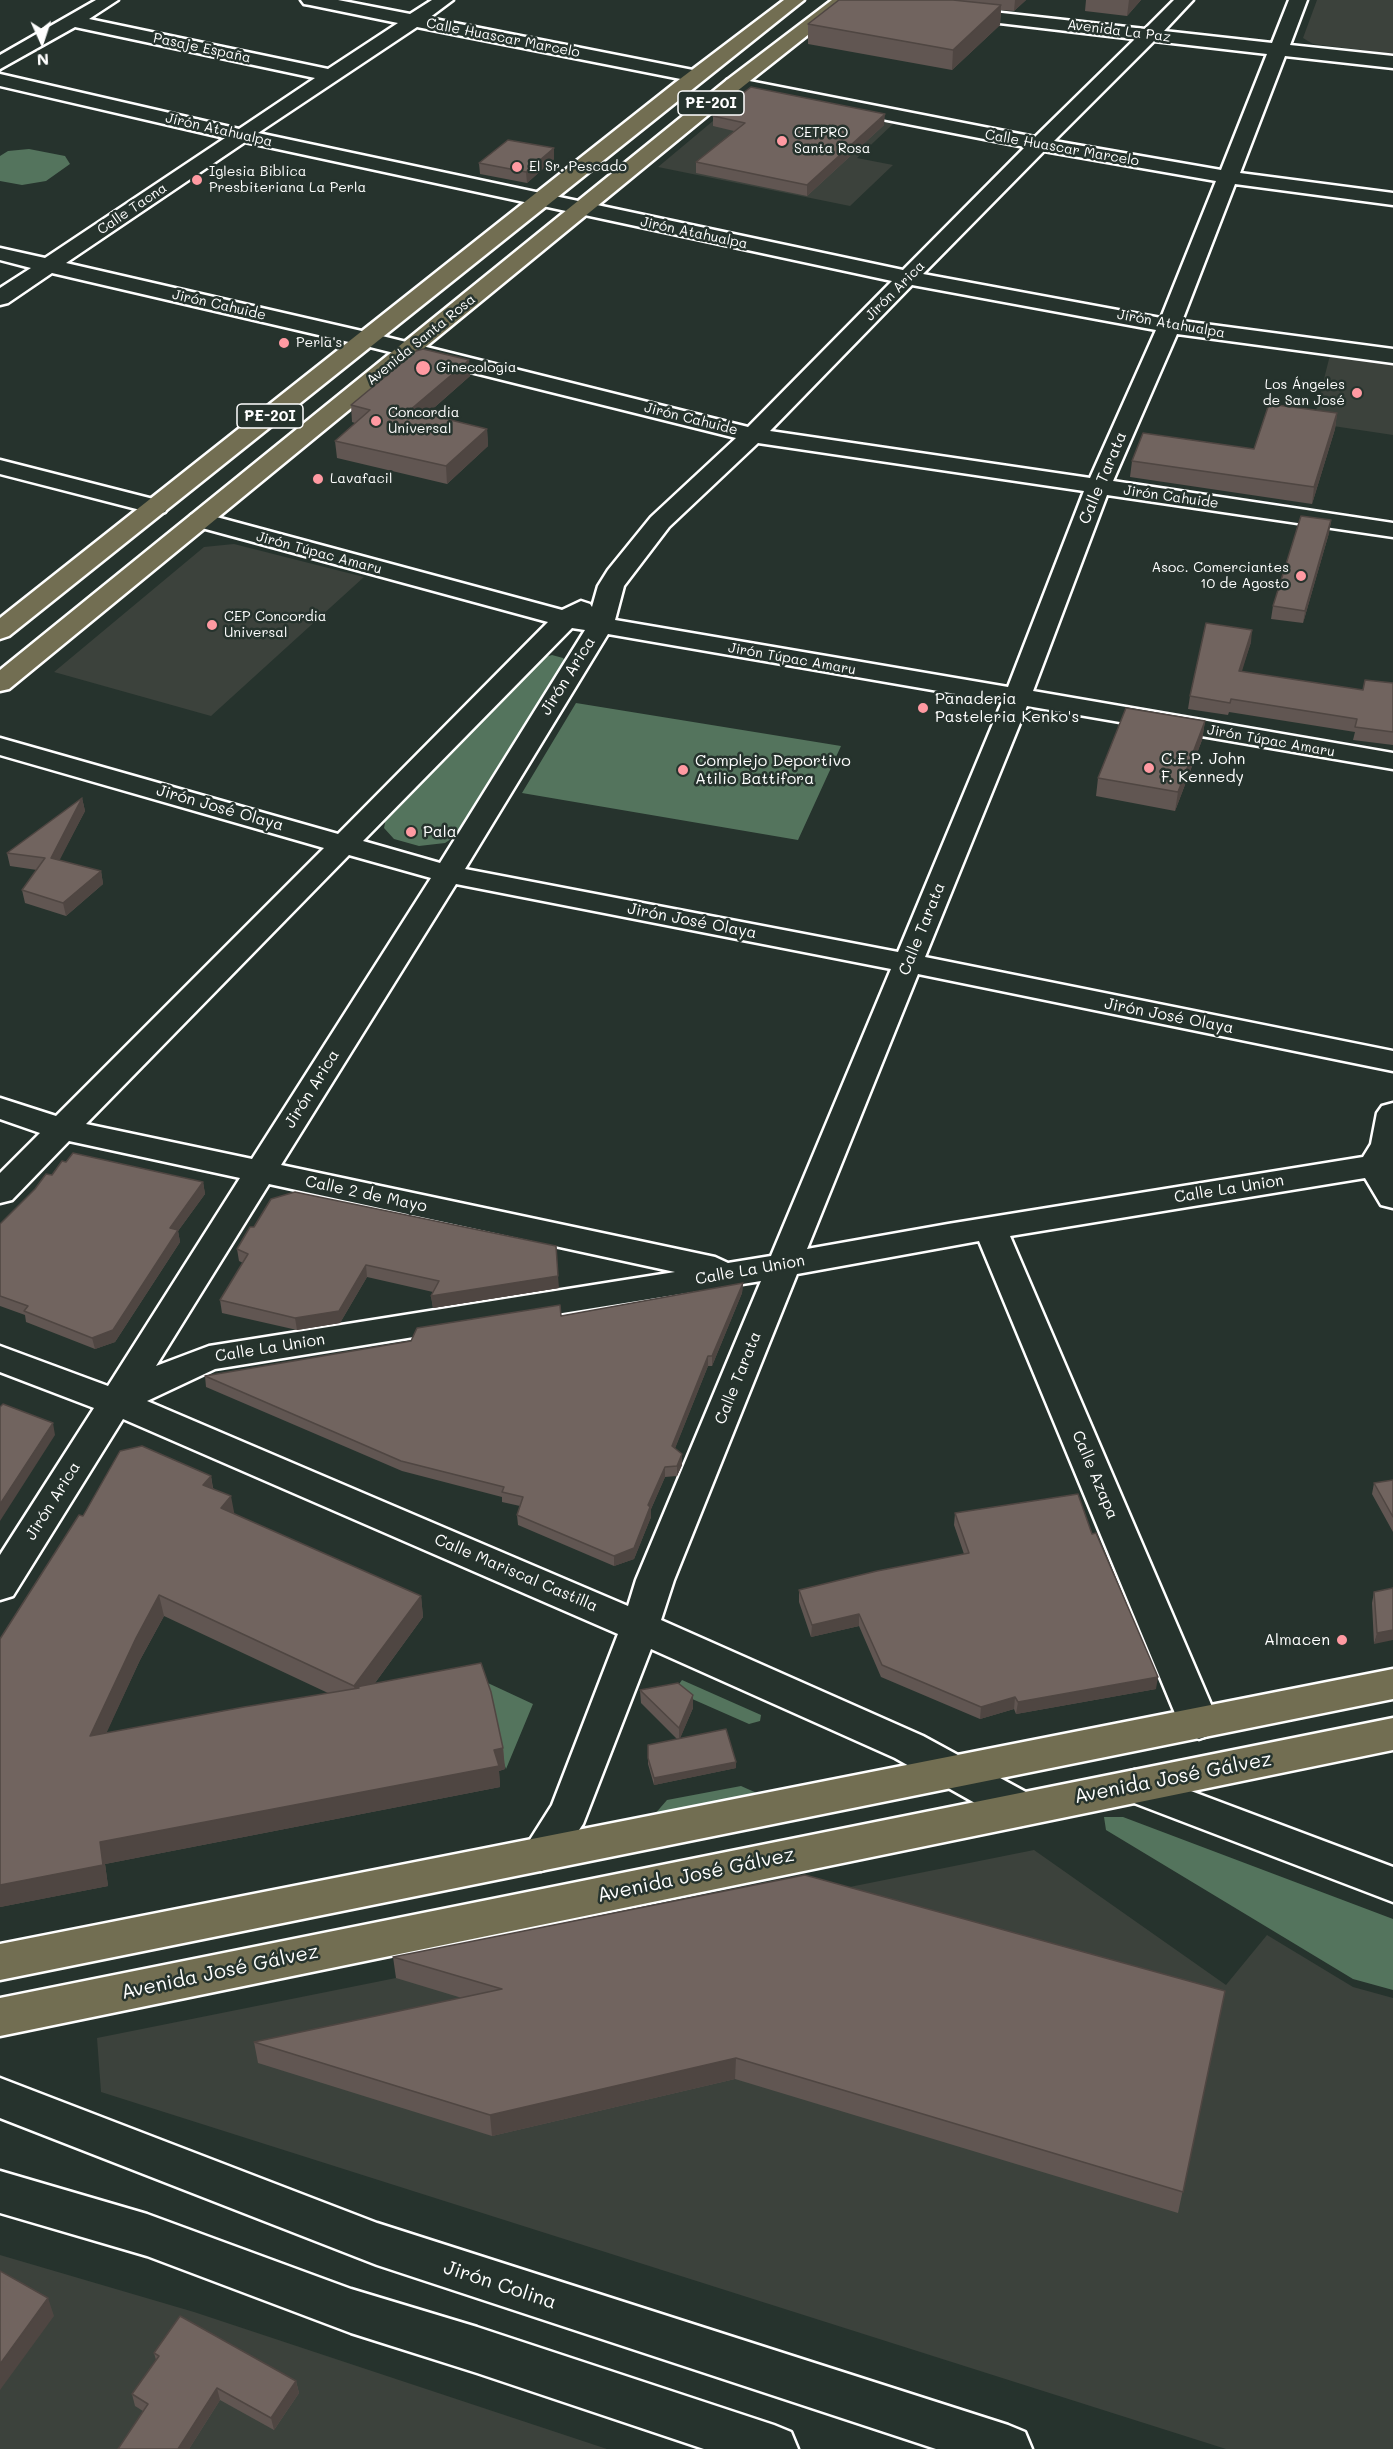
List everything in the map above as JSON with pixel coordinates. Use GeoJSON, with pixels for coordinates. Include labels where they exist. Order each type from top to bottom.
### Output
{"type":"FeatureCollection","features":[{"type":"Feature","properties":{"kind":"main road","name":"PE-20I"},"geometry":{"type":"LineString","coordinates":[[0,632],[540,200],[795,0]]}},
{"type":"Feature","properties":{"kind":"main road","name":"Avenida Santa Rosa"},"geometry":{"type":"LineString","coordinates":[[0,683],[734,84],[850,1]]}},
{"type":"Feature","properties":{"kind":"main road"},"geometry":{"type":"LineString","coordinates":[[0,1962],[1393,1684]]}},
{"type":"Feature","properties":{"kind":"main road","name":"Avenida José Gálvez"},"geometry":{"type":"LineString","coordinates":[[0,2017],[1393,1734]]}},
{"type":"Feature","properties":{"kind":"main road"},"geometry":{"type":"LineString","coordinates":[[541,1854],[552,1905]]}},
{"type":"Feature","properties":{"kind":"street"},"geometry":{"type":"LineString","coordinates":[[0,63],[110,0]]}},
{"type":"Feature","properties":{"kind":"street","name":"Calle Huascar Marcelo"},"geometry":{"type":"LineString","coordinates":[[310,0],[696,76]]}},
{"type":"Feature","properties":{"kind":"street","name":"Calle Tacna"},"geometry":{"type":"LineString","coordinates":[[0,298],[444,0]]}},
{"type":"Feature","properties":{"kind":"street","name":"Jirón Arica"},"geometry":{"type":"LineString","coordinates":[[0,1192],[566,620],[611,586],[660,522],[753,435],[1184,0]]}},
{"type":"Feature","properties":{"kind":"street","name":"Calle Tarata"},"geometry":{"type":"LineString","coordinates":[[541,1854],[569,1812],[640,1627],[655,1580],[1017,697],[1098,487],[1169,326],[1298,0]]}},
{"type":"Feature","properties":{"kind":"street","name":"Avenida La Paz"},"geometry":{"type":"LineString","coordinates":[[943,11],[1393,63]]}},
{"type":"Feature","properties":{"kind":"street","name":"Pasaje España"},"geometry":{"type":"LineString","coordinates":[[73,21],[332,75]]}},
{"type":"Feature","properties":{"kind":"street","name":"Jirón Atahualpa"},"geometry":{"type":"LineString","coordinates":[[0,80],[243,136],[909,278],[1169,326],[1393,356]]}},
{"type":"Feature","properties":{"kind":"street","name":"Calle Huascar Marcelo"},"geometry":{"type":"LineString","coordinates":[[734,84],[1039,144],[1227,177],[1393,199]]}},
{"type":"Feature","properties":{"kind":"street","name":"Jirón Cahuide"},"geometry":{"type":"LineString","coordinates":[[0,254],[366,339],[753,435],[1393,530]]}},
{"type":"Feature","properties":{"kind":"street"},"geometry":{"type":"LineString","coordinates":[[0,467],[156,507]]}},
{"type":"Feature","properties":{"kind":"street","name":"Jirón Túpac Amaru"},"geometry":{"type":"LineString","coordinates":[[200,520],[566,620],[1393,761]]}},
{"type":"Feature","properties":{"kind":"street","name":"Jirón Arica"},"geometry":{"type":"LineString","coordinates":[[0,1586],[600,626],[611,586]]}},
{"type":"Feature","properties":{"kind":"street","name":"Jirón José Olaya"},"geometry":{"type":"LineString","coordinates":[[0,746],[447,874],[909,963],[1393,1061]]}},
{"type":"Feature","properties":{"kind":"street","name":"Calle 2 de Mayo"},"geometry":{"type":"LineString","coordinates":[[0,1108],[62,1129],[735,1274]]}},
{"type":"Feature","properties":{"kind":"street"},"geometry":{"type":"LineString","coordinates":[[1393,1113],[1383,1165],[1393,1197]]}},
{"type":"Feature","properties":{"kind":"street","name":"Calle La Union"},"geometry":{"type":"LineString","coordinates":[[115,1403],[166,1376],[209,1358],[735,1274],[990,1228],[1383,1165]]}},
{"type":"Feature","properties":{"kind":"street","name":"Calle Azapa"},"geometry":{"type":"LineString","coordinates":[[990,1228],[1199,1723]]}},
{"type":"Feature","properties":{"kind":"street","name":"Calle Mariscal Castilla"},"geometry":{"type":"LineString","coordinates":[[0,1358],[171,1424],[839,1714],[909,1747],[1021,1809]]}},
{"type":"Feature","properties":{"kind":"street"},"geometry":{"type":"LineString","coordinates":[[1135,1786],[1393,1885]]}},
{"type":"Feature","properties":{"kind":"street","name":"Jirón Colina"},"geometry":{"type":"LineString","coordinates":[[0,2098],[377,2244],[1008,2449]]}},
{"type":"Feature","properties":{"kind":"street"},"geometry":{"type":"LineString","coordinates":[[0,2192],[147,2235],[351,2311],[477,2350],[774,2449]]}},
{"type":"Feature","properties":{"kind":"shaded area"},"geometry":{"type":"Polygon","coordinates":[[[1317,0],[1393,0],[1393,54],[1313,44],[1303,38],[1317,0]]]}},
{"type":"Feature","properties":{"kind":"shaded area","name":"CETPRO Santa Rosa"},"geometry":{"type":"Polygon","coordinates":[[[744,95],[893,124],[857,158],[893,165],[850,206],[658,167],[744,95]]]}},
{"type":"Feature","properties":{"kind":"shaded area","name":"Los Ángeles de San José"},"geometry":{"type":"Polygon","coordinates":[[[1330,355],[1393,364],[1393,435],[1313,423],[1330,355]]]}},
{"type":"Feature","properties":{"kind":"shaded area","name":"CEP Concordia Universal"},"geometry":{"type":"Polygon","coordinates":[[[234,544],[364,577],[211,716],[54,672],[204,547],[234,544]]]}},
{"type":"Feature","properties":{"kind":"shaded area"},"geometry":{"type":"Polygon","coordinates":[[[1034,1850],[1226,1985],[1267,1935],[1353,1987],[1393,1998],[1393,2449],[1226,2449],[101,2092],[97,2038],[1034,1850]]]}},
{"type":"Feature","properties":{"kind":"shaded area"},"geometry":{"type":"Polygon","coordinates":[[[0,2255],[194,2312],[607,2449],[0,2449],[0,2255]]]}},
{"type":"Feature","properties":{"kind":"green space"},"geometry":{"type":"Polygon","coordinates":[[[29,149],[65,156],[70,164],[46,181],[22,185],[0,181],[0,156],[8,151],[29,149]]]}},
{"type":"Feature","properties":{"kind":"green space"},"geometry":{"type":"Polygon","coordinates":[[[552,655],[563,658],[565,661],[454,837],[445,843],[419,846],[394,839],[384,828],[386,818],[542,658],[552,655]]]}},
{"type":"Feature","properties":{"kind":"green space","name":"Complejo Deportivo Atilio Battifora"},"geometry":{"type":"Polygon","coordinates":[[[576,703],[841,746],[798,840],[522,793],[576,703]]]}},
{"type":"Feature","properties":{"kind":"green space"},"geometry":{"type":"Polygon","coordinates":[[[462,1671],[533,1704],[506,1769],[501,1754],[462,1671]]]}},
{"type":"Feature","properties":{"kind":"green space"},"geometry":{"type":"Polygon","coordinates":[[[682,1680],[761,1715],[760,1721],[749,1724],[674,1691],[682,1680]]]}},
{"type":"Feature","properties":{"kind":"green space"},"geometry":{"type":"Polygon","coordinates":[[[741,1786],[759,1794],[654,1815],[667,1800],[741,1786]]]}},
{"type":"Feature","properties":{"kind":"green space"},"geometry":{"type":"Polygon","coordinates":[[[1104,1817],[1123,1817],[1393,1919],[1393,1990],[1353,1979],[1106,1830],[1104,1817]]]}},
{"type":"Feature","properties":{"kind":"building"},"geometry":{"type":"Polygon","coordinates":[[[839,0],[953,0],[1001,5],[953,50],[808,24],[839,0]]]}},
{"type":"Feature","properties":{"kind":"building"},"geometry":{"type":"Polygon","coordinates":[[[751,87],[885,114],[807,185],[696,162],[745,123],[713,116],[751,87]]]}},
{"type":"Feature","properties":{"kind":"building"},"geometry":{"type":"Polygon","coordinates":[[[508,140],[554,148],[526,172],[479,163],[508,140]]]}},
{"type":"Feature","properties":{"kind":"building"},"geometry":{"type":"Polygon","coordinates":[[[423,349],[469,360],[410,410],[487,429],[446,466],[335,441],[370,410],[351,405],[416,351],[423,349]]]}},
{"type":"Feature","properties":{"kind":"building"},"geometry":{"type":"Polygon","coordinates":[[[1269,404],[1337,413],[1314,487],[1132,461],[1143,433],[1254,449],[1269,404]]]}},
{"type":"Feature","properties":{"kind":"building","name":"Asoc. Comerciantes 10 de Agosto"},"geometry":{"type":"Polygon","coordinates":[[[1301,516],[1331,520],[1305,611],[1273,606],[1301,516]]]}},
{"type":"Feature","properties":{"kind":"building"},"geometry":{"type":"Polygon","coordinates":[[[1206,623],[1252,630],[1239,671],[1363,690],[1365,680],[1393,683],[1393,732],[1355,727],[1357,719],[1231,699],[1230,703],[1190,696],[1206,623]]]}},
{"type":"Feature","properties":{"kind":"building","name":"C.E.P. John F. Kennedy"},"geometry":{"type":"Polygon","coordinates":[[[1126,708],[1205,721],[1178,792],[1098,778],[1126,708]]]}},
{"type":"Feature","properties":{"kind":"building"},"geometry":{"type":"Polygon","coordinates":[[[82,798],[51,858],[101,871],[63,903],[22,890],[45,858],[7,853],[82,798]]]}},
{"type":"Feature","properties":{"kind":"building"},"geometry":{"type":"Polygon","coordinates":[[[73,1153],[203,1182],[170,1228],[178,1230],[113,1330],[92,1338],[24,1311],[28,1306],[0,1296],[0,1224],[35,1189],[46,1174],[52,1175],[62,1161],[66,1162],[73,1153]]]}},
{"type":"Feature","properties":{"kind":"building"},"geometry":{"type":"Polygon","coordinates":[[[295,1192],[556,1246],[558,1276],[431,1296],[439,1281],[366,1265],[339,1311],[295,1318],[220,1300],[248,1254],[237,1249],[250,1227],[254,1227],[271,1199],[295,1192]]]}},
{"type":"Feature","properties":{"kind":"building"},"geometry":{"type":"Polygon","coordinates":[[[743,1283],[712,1356],[708,1356],[672,1446],[682,1454],[677,1466],[665,1467],[648,1505],[650,1507],[634,1548],[614,1556],[517,1515],[523,1497],[502,1492],[504,1487],[401,1461],[205,1376],[411,1341],[417,1328],[560,1305],[561,1316],[743,1283]]]}},
{"type":"Feature","properties":{"kind":"building"},"geometry":{"type":"Polygon","coordinates":[[[3,1404],[53,1423],[0,1504],[0,1407],[3,1404]]]}},
{"type":"Feature","properties":{"kind":"building"},"geometry":{"type":"Polygon","coordinates":[[[142,1446],[211,1476],[203,1485],[231,1496],[221,1508],[421,1596],[354,1686],[159,1595],[90,1736],[359,1688],[356,1687],[481,1663],[491,1692],[503,1748],[494,1750],[499,1766],[100,1842],[103,1865],[0,1885],[0,1639],[79,1515],[83,1516],[120,1451],[142,1446]]]}},
{"type":"Feature","properties":{"kind":"building"},"geometry":{"type":"Polygon","coordinates":[[[1393,1480],[1393,1517],[1374,1483],[1393,1480]]]}},
{"type":"Feature","properties":{"kind":"building"},"geometry":{"type":"Polygon","coordinates":[[[1078,1494],[1092,1534],[1096,1533],[1158,1677],[1018,1702],[1015,1697],[981,1707],[882,1665],[859,1614],[812,1625],[799,1590],[877,1571],[969,1553],[955,1513],[1078,1494]]]}},
{"type":"Feature","properties":{"kind":"building"},"geometry":{"type":"Polygon","coordinates":[[[1393,1588],[1393,1630],[1377,1633],[1374,1592],[1393,1588]]]}},
{"type":"Feature","properties":{"kind":"building"},"geometry":{"type":"Polygon","coordinates":[[[678,1683],[693,1695],[679,1728],[640,1690],[678,1683]]]}},
{"type":"Feature","properties":{"kind":"building"},"geometry":{"type":"Polygon","coordinates":[[[726,1729],[736,1762],[654,1778],[648,1758],[648,1745],[726,1729]]]}},
{"type":"Feature","properties":{"kind":"building"},"geometry":{"type":"Polygon","coordinates":[[[805,1875],[1225,1991],[1183,2192],[736,2058],[490,2115],[254,2042],[502,1989],[393,1957],[805,1875]]]}},
{"type":"Feature","properties":{"kind":"building"},"geometry":{"type":"Polygon","coordinates":[[[0,2271],[48,2298],[0,2364],[0,2271]]]}},
{"type":"Feature","properties":{"kind":"building"},"geometry":{"type":"Polygon","coordinates":[[[180,2316],[296,2381],[271,2418],[217,2388],[178,2449],[118,2449],[148,2404],[132,2394],[159,2356],[154,2353],[180,2316]]]}},
{"type":"Feature","properties":{"kind":"place","name":"CETPRO Santa Rosa"},"geometry":{"type":"Point","coordinates":[782,141]}},
{"type":"Feature","properties":{"kind":"place","name":"El Sr. Pescado"},"geometry":{"type":"Point","coordinates":[517,167]}},
{"type":"Feature","properties":{"kind":"place","name":"Iglesia Biblica Presbiteriana La Perla"},"geometry":{"type":"Point","coordinates":[197,180]}},
{"type":"Feature","properties":{"kind":"place","name":"Perla's"},"geometry":{"type":"Point","coordinates":[284,343]}},
{"type":"Feature","properties":{"kind":"place","name":"Ginecologia"},"geometry":{"type":"Point","coordinates":[423,368]}},
{"type":"Feature","properties":{"kind":"place","name":"Los Ángeles de San José"},"geometry":{"type":"Point","coordinates":[1357,393]}},
{"type":"Feature","properties":{"kind":"place","name":"Concordia Universal"},"geometry":{"type":"Point","coordinates":[376,421]}},
{"type":"Feature","properties":{"kind":"place","name":"Lavafacil"},"geometry":{"type":"Point","coordinates":[318,479]}},
{"type":"Feature","properties":{"kind":"place","name":"Asoc. Comerciantes 10 de Agosto"},"geometry":{"type":"Point","coordinates":[1301,576]}},
{"type":"Feature","properties":{"kind":"place","name":"CEP Concordia Universal"},"geometry":{"type":"Point","coordinates":[212,625]}},
{"type":"Feature","properties":{"kind":"place","name":"Panaderia Pasteleria Kenko's"},"geometry":{"type":"Point","coordinates":[923,708]}},
{"type":"Feature","properties":{"kind":"place","name":"C.E.P. John F. Kennedy"},"geometry":{"type":"Point","coordinates":[1149,768]}},
{"type":"Feature","properties":{"kind":"place","name":"Complejo Deportivo Atilio Battifora"},"geometry":{"type":"Point","coordinates":[683,770]}},
{"type":"Feature","properties":{"kind":"place","name":"Pala"},"geometry":{"type":"Point","coordinates":[411,832]}},
{"type":"Feature","properties":{"kind":"place","name":"Almacen"},"geometry":{"type":"Point","coordinates":[1342,1640]}}]}
